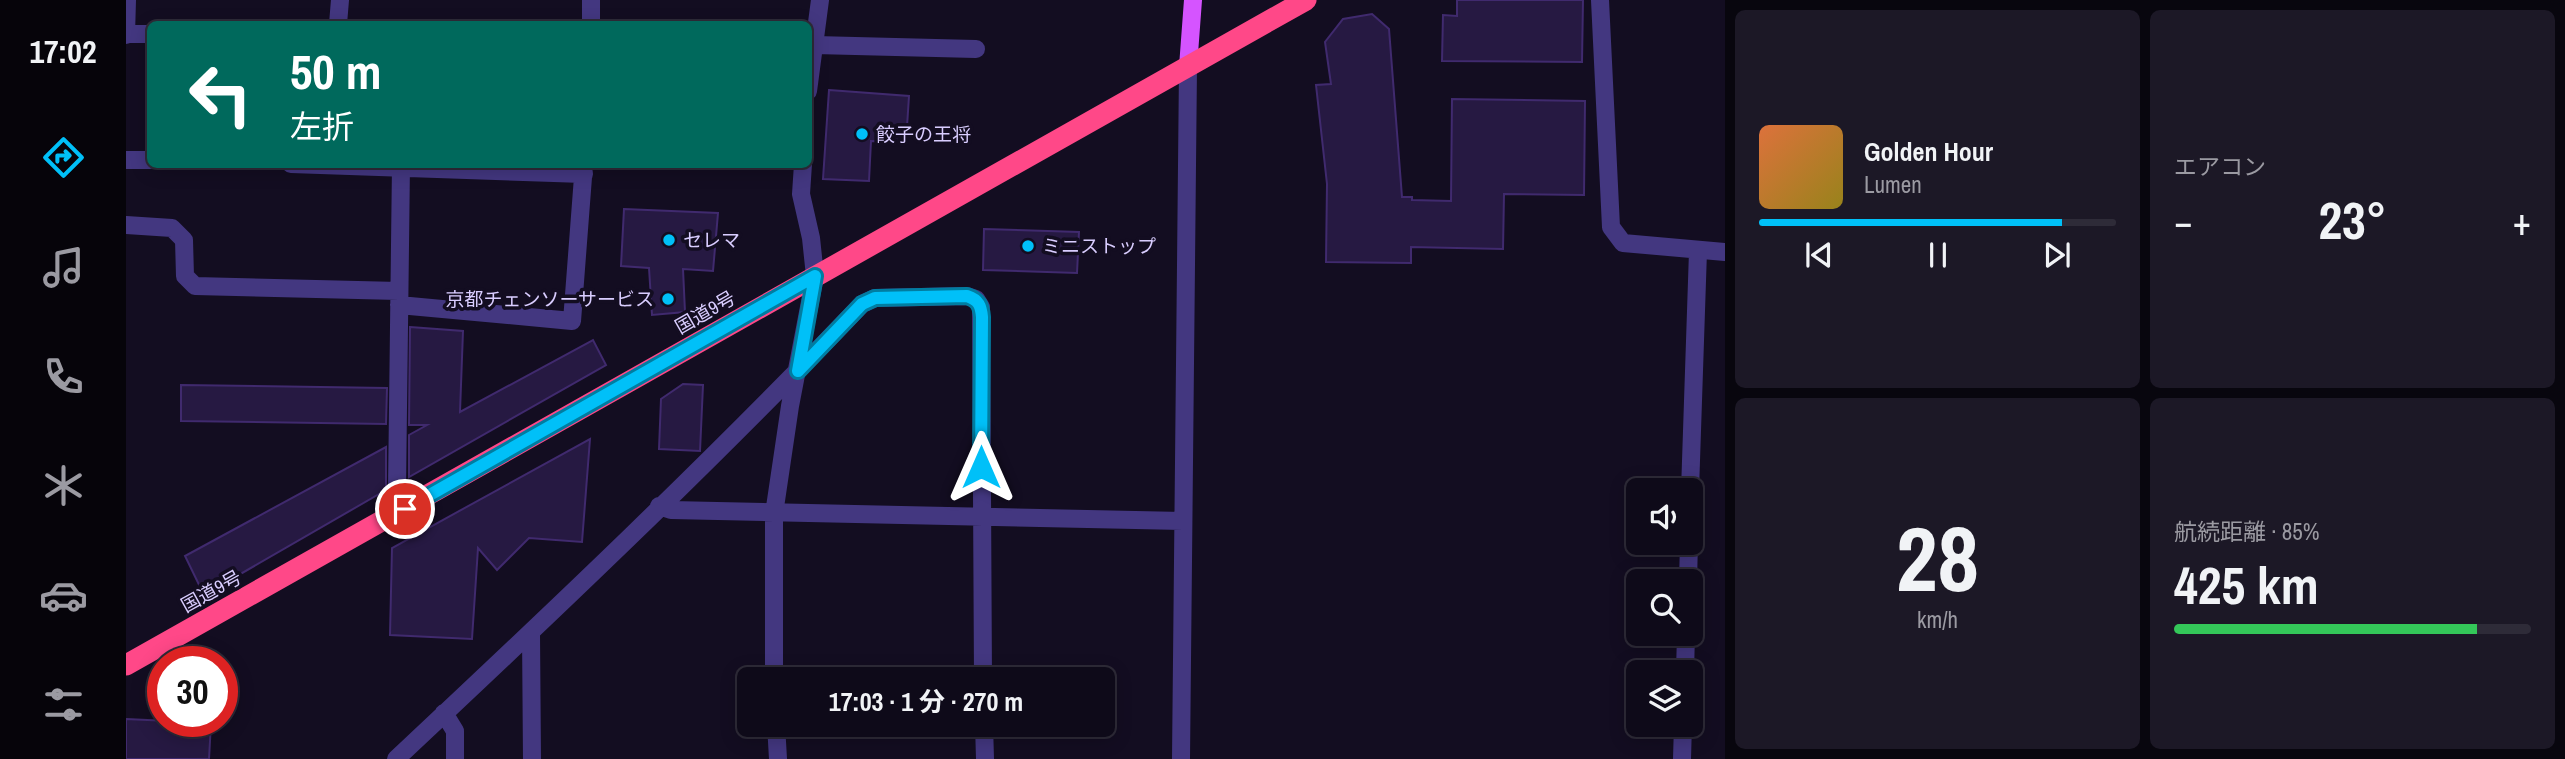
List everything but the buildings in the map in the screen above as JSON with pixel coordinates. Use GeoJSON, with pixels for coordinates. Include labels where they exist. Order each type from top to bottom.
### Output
{"type":"FeatureCollection","features":[{"type":"Feature","properties":{"kind":"highway","name":"国道9号"},"geometry":{"type":"LineString","coordinates":[[126,665],[1306,0]]}},
{"type":"Feature","properties":{"kind":"main road"},"geometry":{"type":"LineString","coordinates":[[1188,67],[1193,0]]}},
{"type":"Feature","properties":{"kind":"street"},"geometry":{"type":"LineString","coordinates":[[127,0],[126,34],[147,34]]}},
{"type":"Feature","properties":{"kind":"street"},"geometry":{"type":"LineString","coordinates":[[338,21],[340,0]]}},
{"type":"Feature","properties":{"kind":"street"},"geometry":{"type":"LineString","coordinates":[[591,0],[591,21]]}},
{"type":"Feature","properties":{"kind":"street"},"geometry":{"type":"LineString","coordinates":[[820,0],[812,54],[976,49]]}},
{"type":"Feature","properties":{"kind":"street"},"geometry":{"type":"LineString","coordinates":[[1600,0],[1611,226],[1623,243],[1725,252]]}},
{"type":"Feature","properties":{"kind":"street"},"geometry":{"type":"LineString","coordinates":[[1181,759],[1188,67]]}},
{"type":"Feature","properties":{"kind":"street"},"geometry":{"type":"LineString","coordinates":[[126,160],[147,160]]}},
{"type":"Feature","properties":{"kind":"street"},"geometry":{"type":"LineString","coordinates":[[401,168],[397,490],[405,509]]}},
{"type":"Feature","properties":{"kind":"street"},"geometry":{"type":"LineString","coordinates":[[126,225],[172,228],[184,240],[185,276],[195,286],[399,298],[572,321],[584,169],[523,168]]}},
{"type":"Feature","properties":{"kind":"street"},"geometry":{"type":"LineString","coordinates":[[774,667],[774,514],[790,406],[815,276],[802,194],[803,168]]}},
{"type":"Feature","properties":{"kind":"street"},"geometry":{"type":"LineString","coordinates":[[1690,478],[1698,251]]}},
{"type":"Feature","properties":{"kind":"street"},"geometry":{"type":"LineString","coordinates":[[396,759],[531,633],[798,371],[862,304],[875,298],[967,296],[976,299],[981,307],[983,667]]}},
{"type":"Feature","properties":{"kind":"street"},"geometry":{"type":"LineString","coordinates":[[659,506],[671,509],[774,514],[1183,522]]}},
{"type":"Feature","properties":{"kind":"street"},"geometry":{"type":"LineString","coordinates":[[531,633],[533,759]]}},
{"type":"Feature","properties":{"kind":"street"},"geometry":{"type":"LineString","coordinates":[[444,713],[455,731],[455,759]]}},
{"type":"Feature","properties":{"kind":"street"},"geometry":{"type":"LineString","coordinates":[[777,737],[778,759]]}},
{"type":"Feature","properties":{"kind":"street"},"geometry":{"type":"LineString","coordinates":[[984,737],[985,759]]}},
{"type":"Feature","properties":{"kind":"street"},"geometry":{"type":"LineString","coordinates":[[1682,759],[1683,737]]}},
{"type":"Feature","properties":{"kind":"place","name":"餃子の王将"},"geometry":{"type":"Point","coordinates":[862,134]}},
{"type":"Feature","properties":{"kind":"place","name":"セレマ"},"geometry":{"type":"Point","coordinates":[669,240]}},
{"type":"Feature","properties":{"kind":"place","name":"ミニストップ"},"geometry":{"type":"Point","coordinates":[1028,246]}},
{"type":"Feature","properties":{"kind":"place","name":"京都チェンソーサービス"},"geometry":{"type":"Point","coordinates":[668,299]}},
{"type":"Feature","properties":{"kind":"route"},"geometry":{"type":"LineString","coordinates":[[405,509],[815,276],[798,371],[862,304],[875,298],[967,296],[976,299],[981,307],[982,317],[981,467]]}}]}
